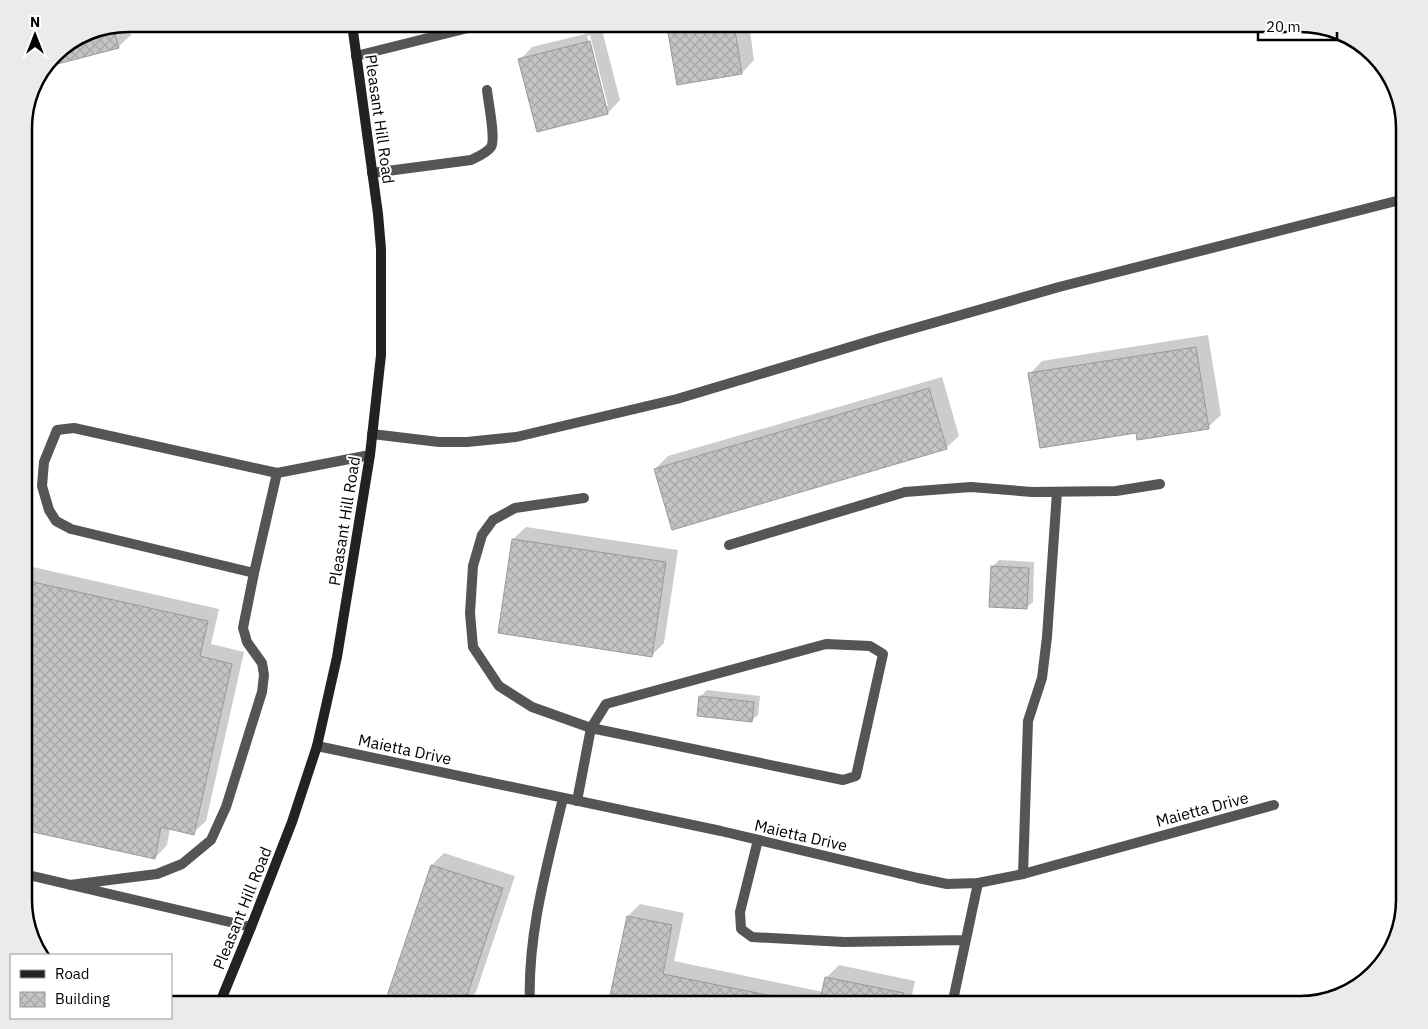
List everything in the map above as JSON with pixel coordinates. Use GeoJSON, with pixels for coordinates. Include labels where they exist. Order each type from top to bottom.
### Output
{"type":"FeatureCollection","features":[{"type":"Feature","properties":{"kind":"street","name":"Pleasant Hill Road"},"geometry":{"type":"LineString","coordinates":[[223,996],[252,927],[292,822],[317,746],[338,648],[370,454],[381,356],[381,249],[353,33]]}},
{"type":"Feature","properties":{"kind":"street"},"geometry":{"type":"LineString","coordinates":[[356,56],[449,33]]}},
{"type":"Feature","properties":{"kind":"street"},"geometry":{"type":"LineString","coordinates":[[372,173],[470,160],[483,154],[491,147],[493,139],[487,90]]}},
{"type":"Feature","properties":{"kind":"street"},"geometry":{"type":"LineString","coordinates":[[372,434],[439,442],[467,442],[516,437],[677,399],[1059,287],[1396,201]]}},
{"type":"Feature","properties":{"kind":"street"},"geometry":{"type":"LineString","coordinates":[[254,573],[71,529],[56,521],[49,510],[42,486],[44,462],[57,430],[74,428],[277,473],[370,454]]}},
{"type":"Feature","properties":{"kind":"street"},"geometry":{"type":"LineString","coordinates":[[70,885],[157,874],[182,864],[211,840],[226,807],[262,692],[264,675],[262,663],[247,642],[242,628],[277,473]]}},
{"type":"Feature","properties":{"kind":"street"},"geometry":{"type":"LineString","coordinates":[[729,545],[905,492],[971,487],[1032,492],[1116,491],[1160,484]]}},
{"type":"Feature","properties":{"kind":"street"},"geometry":{"type":"LineString","coordinates":[[1023,874],[1028,721],[1042,678],[1047,637],[1057,492]]}},
{"type":"Feature","properties":{"kind":"street"},"geometry":{"type":"LineString","coordinates":[[577,801],[591,728],[606,704],[826,644],[870,646],[883,654],[856,776],[843,780],[591,728],[532,707],[499,686],[473,647],[470,613],[473,566],[482,535],[493,520],[516,508],[584,498]]}},
{"type":"Feature","properties":{"kind":"street","name":"Maietta Drive"},"geometry":{"type":"LineString","coordinates":[[317,746],[721,831],[947,884],[978,883],[1023,874],[1274,805]]}},
{"type":"Feature","properties":{"kind":"street"},"geometry":{"type":"LineString","coordinates":[[530,996],[531,957],[540,893],[563,798]]}},
{"type":"Feature","properties":{"kind":"street"},"geometry":{"type":"LineString","coordinates":[[758,840],[740,912],[741,929],[752,937],[844,942],[966,940]]}},
{"type":"Feature","properties":{"kind":"street"},"geometry":{"type":"LineString","coordinates":[[33,876],[252,927]]}},
{"type":"Feature","properties":{"kind":"street"},"geometry":{"type":"LineString","coordinates":[[954,996],[978,883]]}},
{"type":"Feature","properties":{"kind":"building"},"geometry":{"type":"Polygon","coordinates":[[[735,32],[742,74],[677,85],[668,33],[735,32]]]}},
{"type":"Feature","properties":{"kind":"building"},"geometry":{"type":"Polygon","coordinates":[[[115,34],[119,48],[58,64],[65,56],[86,42],[115,34]]]}},
{"type":"Feature","properties":{"kind":"building"},"geometry":{"type":"Polygon","coordinates":[[[590,41],[608,114],[537,132],[518,59],[590,41]]]}},
{"type":"Feature","properties":{"kind":"building"},"geometry":{"type":"Polygon","coordinates":[[[1196,347],[1209,429],[1137,440],[1136,433],[1040,448],[1028,373],[1196,347]]]}},
{"type":"Feature","properties":{"kind":"building"},"geometry":{"type":"Polygon","coordinates":[[[929,388],[947,449],[672,530],[654,469],[929,388]]]}},
{"type":"Feature","properties":{"kind":"building"},"geometry":{"type":"Polygon","coordinates":[[[512,539],[666,562],[652,657],[498,633],[512,539]]]}},
{"type":"Feature","properties":{"kind":"building"},"geometry":{"type":"Polygon","coordinates":[[[991,566],[1029,568],[1027,609],[989,607],[991,566]]]}},
{"type":"Feature","properties":{"kind":"building"},"geometry":{"type":"Polygon","coordinates":[[[33,582],[208,621],[200,656],[232,664],[194,835],[161,827],[155,859],[33,832],[33,582]]]}},
{"type":"Feature","properties":{"kind":"building"},"geometry":{"type":"Polygon","coordinates":[[[699,696],[754,702],[752,722],[697,716],[699,696]]]}},
{"type":"Feature","properties":{"kind":"building"},"geometry":{"type":"Polygon","coordinates":[[[431,865],[503,888],[467,996],[387,996],[431,865]]]}},
{"type":"Feature","properties":{"kind":"building"},"geometry":{"type":"Polygon","coordinates":[[[627,916],[672,925],[663,974],[772,996],[610,996],[627,916]]]}},
{"type":"Feature","properties":{"kind":"building"},"geometry":{"type":"Polygon","coordinates":[[[825,977],[904,993],[903,996],[821,996],[825,977]]]}}]}
